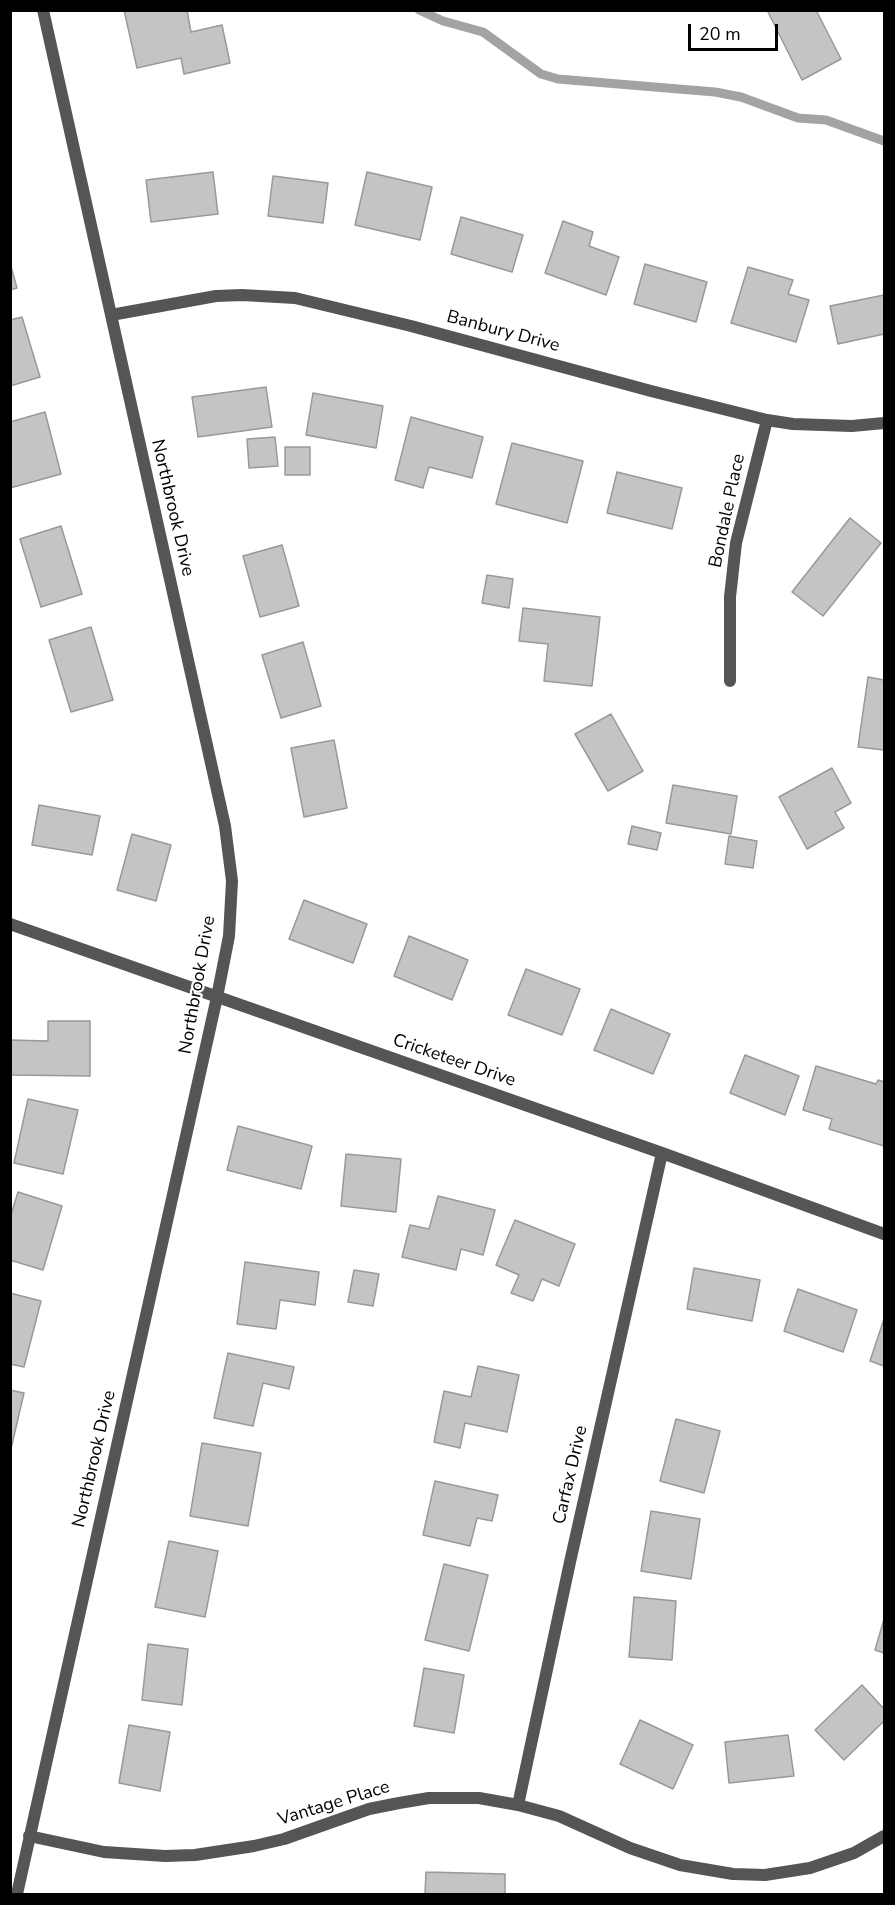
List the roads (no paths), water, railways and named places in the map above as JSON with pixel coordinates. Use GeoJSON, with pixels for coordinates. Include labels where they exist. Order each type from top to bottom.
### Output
{"type":"FeatureCollection","features":[{"type":"Feature","properties":{"kind":"street","name":"Northbrook Drive"},"geometry":{"type":"LineString","coordinates":[[17,1894],[218,997],[229,936],[232,880],[225,826],[43,10]]}},
{"type":"Feature","properties":{"kind":"street","name":"Banbury Drive"},"geometry":{"type":"LineString","coordinates":[[111,315],[216,296],[295,298],[411,326],[767,420],[793,424],[852,426],[885,423]]}},
{"type":"Feature","properties":{"kind":"street","name":"Bondale Place"},"geometry":{"type":"LineString","coordinates":[[730,681],[730,597],[736,543],[767,420]]}},
{"type":"Feature","properties":{"kind":"street","name":"Cricketeer Drive"},"geometry":{"type":"LineString","coordinates":[[10,924],[662,1153],[885,1234]]}},
{"type":"Feature","properties":{"kind":"street","name":"Carfax Drive"},"geometry":{"type":"LineString","coordinates":[[519,1805],[570,1562],[662,1153]]}},
{"type":"Feature","properties":{"kind":"street","name":"Vantage Place"},"geometry":{"type":"LineString","coordinates":[[29,1836],[104,1852],[165,1856],[195,1855],[284,1839],[369,1809],[429,1798],[479,1798],[519,1805],[559,1816],[630,1848],[680,1865],[733,1874],[765,1875],[810,1868],[854,1852],[885,1836]]}},
{"type":"Feature","properties":{"kind":"waterway"},"geometry":{"type":"LineString","coordinates":[[419,10],[443,21],[483,32],[541,74],[558,79],[715,92],[741,97],[798,118],[826,120],[884,141]]}}]}
